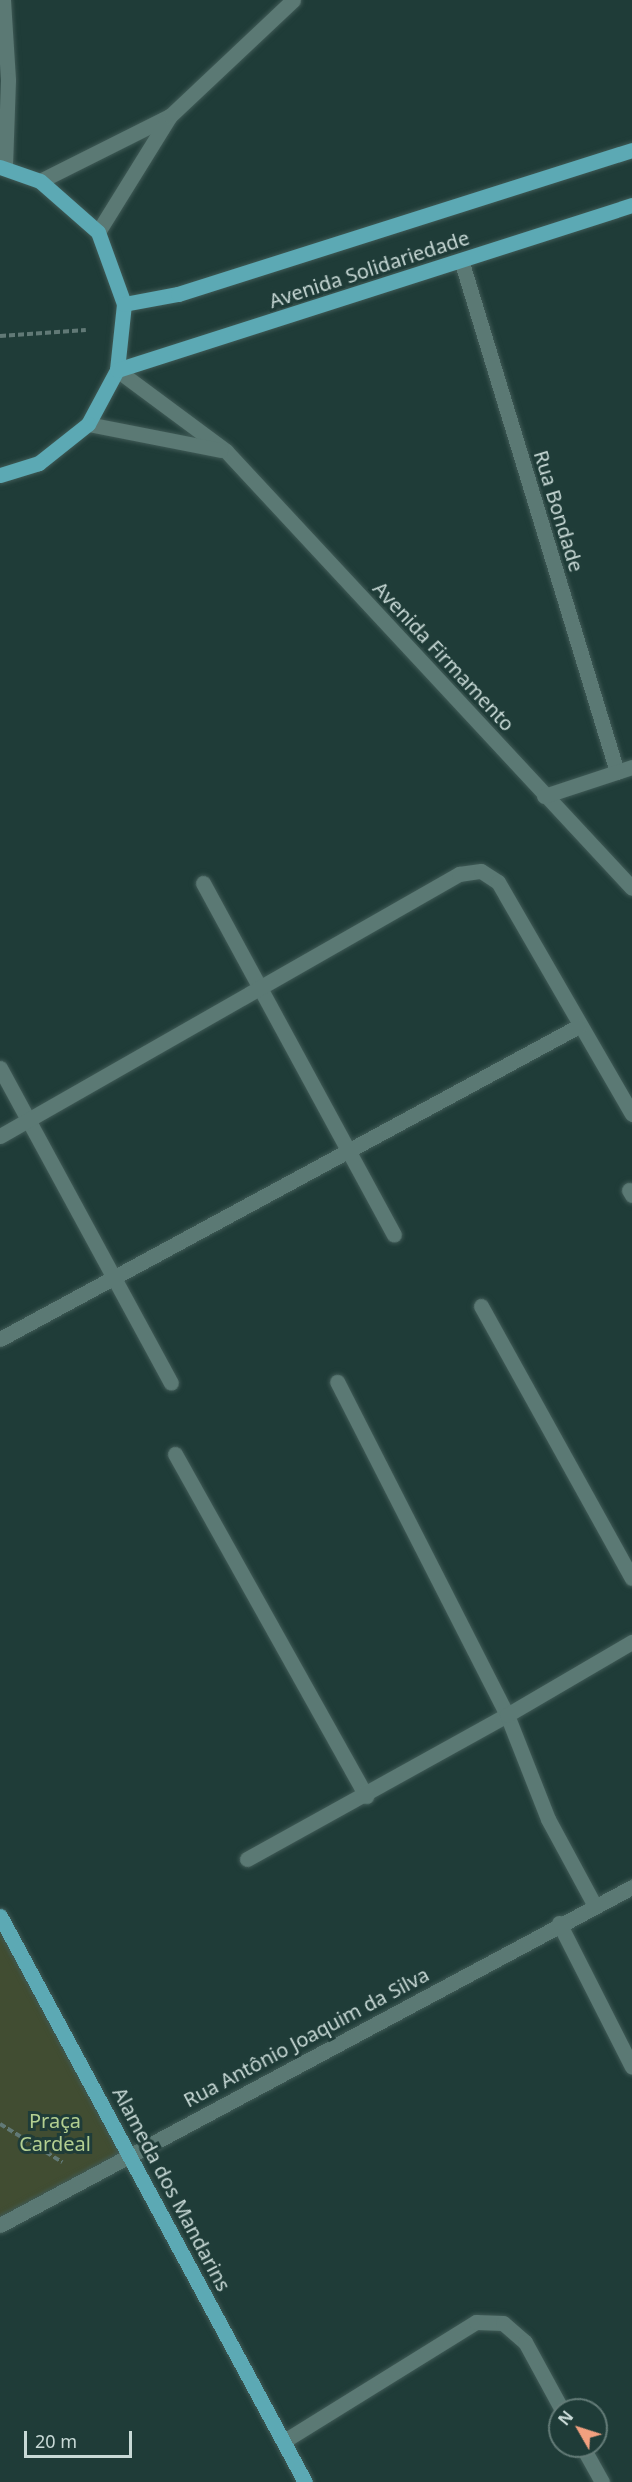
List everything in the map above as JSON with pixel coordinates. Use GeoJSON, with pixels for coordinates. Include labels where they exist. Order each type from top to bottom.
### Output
{"type":"FeatureCollection","features":[{"type":"Feature","properties":{"kind":"main road","name":"Avenida Solidariedade"},"geometry":{"type":"LineString","coordinates":[[124,304],[178,294],[632,150]]}},
{"type":"Feature","properties":{"kind":"main road"},"geometry":{"type":"LineString","coordinates":[[0,475],[39,463],[88,424],[117,370],[124,304],[98,232],[40,181],[2,167]]}},
{"type":"Feature","properties":{"kind":"main road","name":"Avenida Solidariedade"},"geometry":{"type":"LineString","coordinates":[[117,370],[462,262],[632,205]]}},
{"type":"Feature","properties":{"kind":"main road","name":"Alameda dos Mandarins"},"geometry":{"type":"LineString","coordinates":[[0,1916],[305,2482]]}},
{"type":"Feature","properties":{"kind":"street"},"geometry":{"type":"LineString","coordinates":[[2,167],[8,80],[3,0]]}},
{"type":"Feature","properties":{"kind":"street"},"geometry":{"type":"LineString","coordinates":[[98,232],[170,116],[292,0]]}},
{"type":"Feature","properties":{"kind":"street"},"geometry":{"type":"LineString","coordinates":[[40,181],[170,116]]}},
{"type":"Feature","properties":{"kind":"street","name":"Rua Bondade"},"geometry":{"type":"LineString","coordinates":[[462,262],[617,772]]}},
{"type":"Feature","properties":{"kind":"street","name":"Avenida Firmamento"},"geometry":{"type":"LineString","coordinates":[[117,370],[226,451],[544,796],[632,888]]}},
{"type":"Feature","properties":{"kind":"street"},"geometry":{"type":"LineString","coordinates":[[88,424],[226,451]]}},
{"type":"Feature","properties":{"kind":"street"},"geometry":{"type":"LineString","coordinates":[[544,796],[632,767]]}},
{"type":"Feature","properties":{"kind":"street"},"geometry":{"type":"LineString","coordinates":[[0,1137],[459,874],[481,872],[498,882],[579,1026],[632,1114]]}},
{"type":"Feature","properties":{"kind":"street"},"geometry":{"type":"LineString","coordinates":[[203,883],[394,1235]]}},
{"type":"Feature","properties":{"kind":"street"},"geometry":{"type":"LineString","coordinates":[[0,1339],[579,1026]]}},
{"type":"Feature","properties":{"kind":"street"},"geometry":{"type":"LineString","coordinates":[[0,1068],[171,1383]]}},
{"type":"Feature","properties":{"kind":"street"},"geometry":{"type":"LineString","coordinates":[[480,1306],[632,1578]]}},
{"type":"Feature","properties":{"kind":"street"},"geometry":{"type":"LineString","coordinates":[[338,1382],[507,1715],[548,1819],[595,1906]]}},
{"type":"Feature","properties":{"kind":"street"},"geometry":{"type":"LineString","coordinates":[[175,1454],[366,1796]]}},
{"type":"Feature","properties":{"kind":"street"},"geometry":{"type":"LineString","coordinates":[[247,1859],[366,1796],[632,1642]]}},
{"type":"Feature","properties":{"kind":"street","name":"Rua Antônio Joaquim da Silva"},"geometry":{"type":"LineString","coordinates":[[0,2225],[559,1923],[632,1887]]}},
{"type":"Feature","properties":{"kind":"street"},"geometry":{"type":"LineString","coordinates":[[559,1923],[632,2067]]}},
{"type":"Feature","properties":{"kind":"street"},"geometry":{"type":"LineString","coordinates":[[284,2441],[476,2322],[503,2323],[525,2342],[555,2398]]}},
{"type":"Feature","properties":{"kind":"street"},"geometry":{"type":"LineString","coordinates":[[589,2458],[602,2482]]}},
{"type":"Feature","properties":{"kind":"path"},"geometry":{"type":"LineString","coordinates":[[0,336],[86,330]]}},
{"type":"Feature","properties":{"kind":"path"},"geometry":{"type":"LineString","coordinates":[[0,2124],[88,2179]]}},
{"type":"Feature","properties":{"kind":"green space","name":"Praça Cardeal"},"geometry":{"type":"Polygon","coordinates":[[[0,1916],[131,2155],[0,2225],[0,1916]]]}}]}
